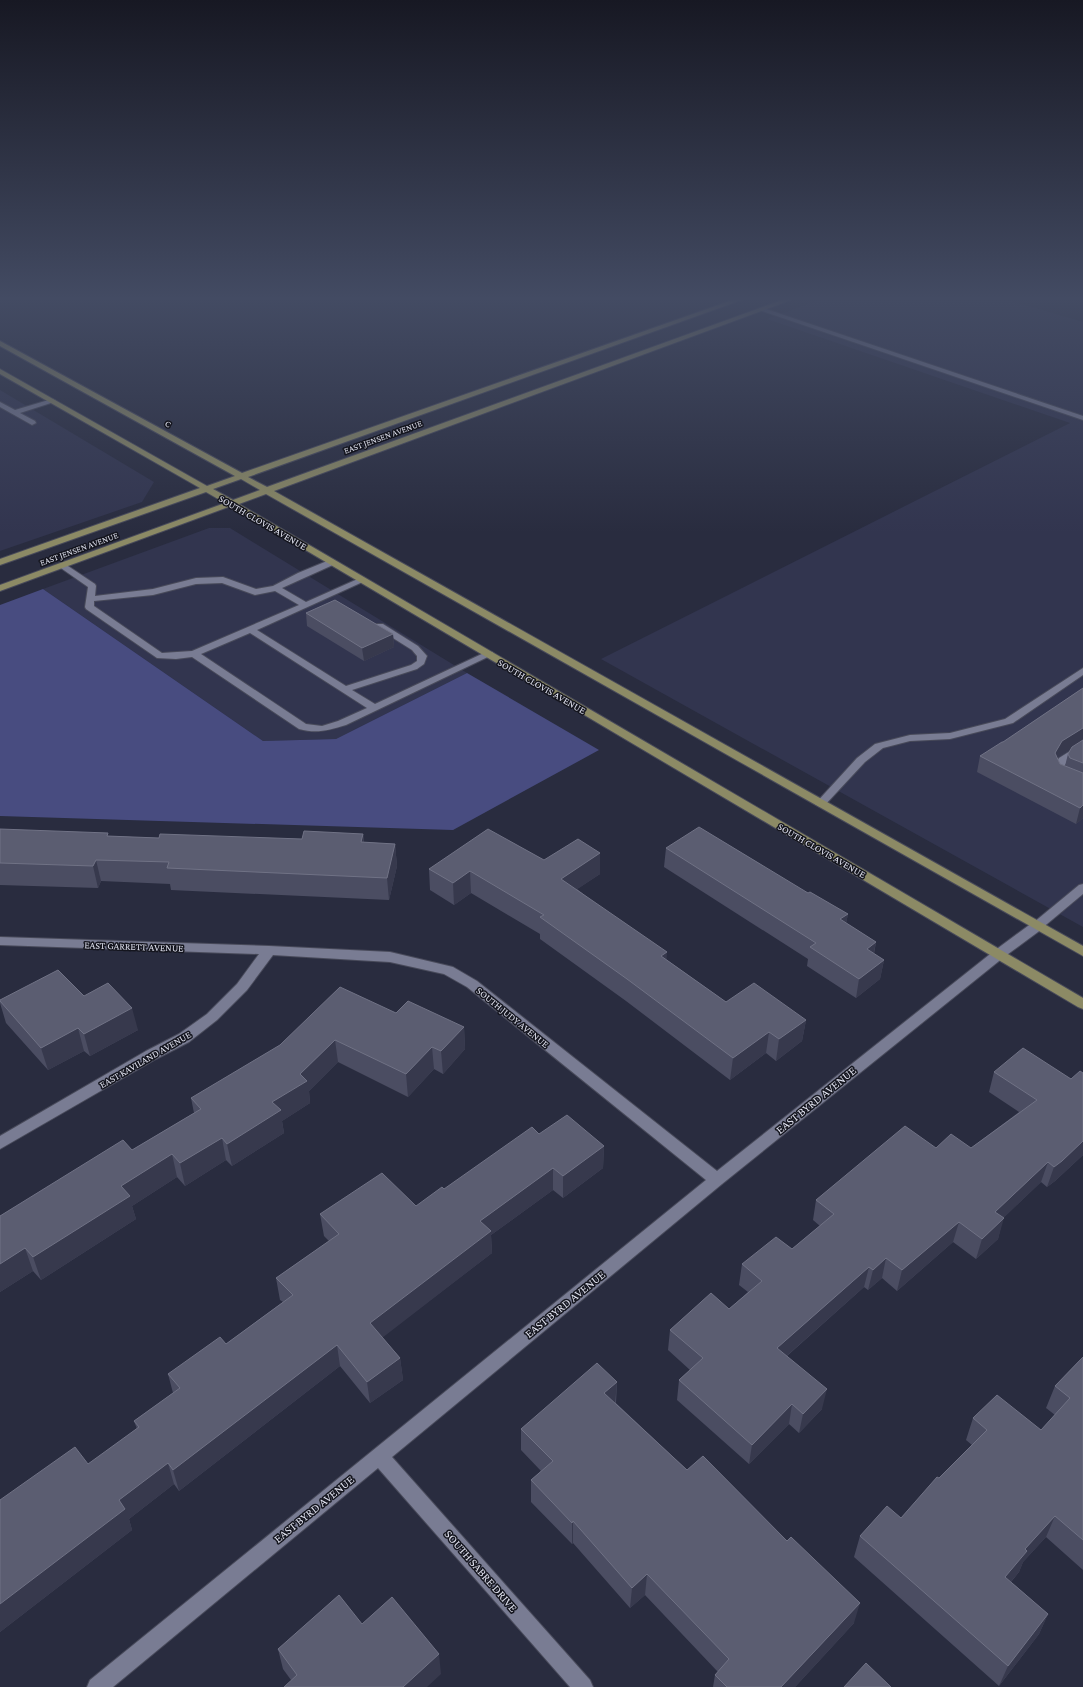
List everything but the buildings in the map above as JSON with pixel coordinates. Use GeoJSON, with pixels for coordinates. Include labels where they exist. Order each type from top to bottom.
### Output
{"type":"FeatureCollection","features":[{"type":"Feature","properties":{"kind":"main road","name":"SOUTH CLOVIS AVENUE"},"geometry":{"type":"LineString","coordinates":[[8,376],[232,503],[1083,1004]]}},
{"type":"Feature","properties":{"kind":"main road","name":"C"},"geometry":{"type":"LineString","coordinates":[[59,376],[241,476]]}},
{"type":"Feature","properties":{"kind":"main road","name":"EAST JENSEN AVENUE"},"geometry":{"type":"LineString","coordinates":[[0,562],[524,376]]}},
{"type":"Feature","properties":{"kind":"main road","name":"EAST JENSEN AVENUE"},"geometry":{"type":"LineString","coordinates":[[0,588],[579,376]]}},
{"type":"Feature","properties":{"kind":"main road"},"geometry":{"type":"LineString","coordinates":[[241,476],[1083,952]]}},
{"type":"Feature","properties":{"kind":"street","name":"EAST BYRD AVENUE"},"geometry":{"type":"LineString","coordinates":[[97,1687],[717,1180],[999,954],[1037,926]]}},
{"type":"Feature","properties":{"kind":"street","name":"EAST GARRETT AVENUE"},"geometry":{"type":"LineString","coordinates":[[0,941],[269,950]]}},
{"type":"Feature","properties":{"kind":"street","name":"EAST KAVILAND AVENUE"},"geometry":{"type":"LineString","coordinates":[[0,1144],[151,1055],[184,1038],[212,1017],[242,987],[269,950]]}},
{"type":"Feature","properties":{"kind":"street","name":"SOUTH JUDY AVENUE"},"geometry":{"type":"LineString","coordinates":[[269,950],[390,957],[448,970],[472,984],[717,1180]]}},
{"type":"Feature","properties":{"kind":"street","name":"SOUTH SABRE DRIVE"},"geometry":{"type":"LineString","coordinates":[[379,1456],[583,1687]]}},
{"type":"Feature","properties":{"kind":"lane"},"geometry":{"type":"LineString","coordinates":[[958,376],[1083,418]]}},
{"type":"Feature","properties":{"kind":"lane"},"geometry":{"type":"LineString","coordinates":[[14,412],[52,401]]}},
{"type":"Feature","properties":{"kind":"lane"},"geometry":{"type":"LineString","coordinates":[[0,404],[32,423]]}},
{"type":"Feature","properties":{"kind":"lane"},"geometry":{"type":"LineString","coordinates":[[90,599],[153,592],[196,582],[222,580],[255,592],[276,588],[301,575],[332,562]]}},
{"type":"Feature","properties":{"kind":"lane"},"geometry":{"type":"LineString","coordinates":[[62,566],[92,586],[89,607],[160,656],[194,654],[363,580]]}},
{"type":"Feature","properties":{"kind":"lane"},"geometry":{"type":"LineString","coordinates":[[276,588],[305,605]]}},
{"type":"Feature","properties":{"kind":"lane"},"geometry":{"type":"LineString","coordinates":[[327,596],[339,603]]}},
{"type":"Feature","properties":{"kind":"lane"},"geometry":{"type":"LineString","coordinates":[[344,689],[414,667],[421,662],[422,656],[415,648],[371,621]]}},
{"type":"Feature","properties":{"kind":"lane"},"geometry":{"type":"LineString","coordinates":[[250,629],[374,708]]}},
{"type":"Feature","properties":{"kind":"lane"},"geometry":{"type":"LineString","coordinates":[[194,654],[303,727],[322,729],[342,723],[489,654]]}},
{"type":"Feature","properties":{"kind":"lane"},"geometry":{"type":"LineString","coordinates":[[820,804],[861,760],[879,746],[910,738],[950,736],[1009,721],[1083,671]]}},
{"type":"Feature","properties":{"kind":"lane"},"geometry":{"type":"LineString","coordinates":[[1083,746],[1063,760],[1058,770],[1062,777],[1083,787]]}},
{"type":"Feature","properties":{"kind":"lane"},"geometry":{"type":"LineString","coordinates":[[1037,926],[1083,888]]}},
{"type":"Feature","properties":{"kind":"shaded area"},"geometry":{"type":"Polygon","coordinates":[[[932,376],[1083,376],[1083,927],[601,659],[1070,423],[932,376]]]}},
{"type":"Feature","properties":{"kind":"shaded area"},"geometry":{"type":"Polygon","coordinates":[[[0,390],[154,482],[142,502],[0,551],[0,390]]]}},
{"type":"Feature","properties":{"kind":"shaded area"},"geometry":{"type":"Polygon","coordinates":[[[209,528],[230,528],[467,673],[336,739],[263,741],[43,589],[209,528]]]}},
{"type":"Feature","properties":{"kind":"shaded area"},"geometry":{"type":"Polygon","coordinates":[[[43,589],[263,741],[336,739],[467,673],[599,750],[453,830],[0,816],[0,605],[43,589]]]}}]}
